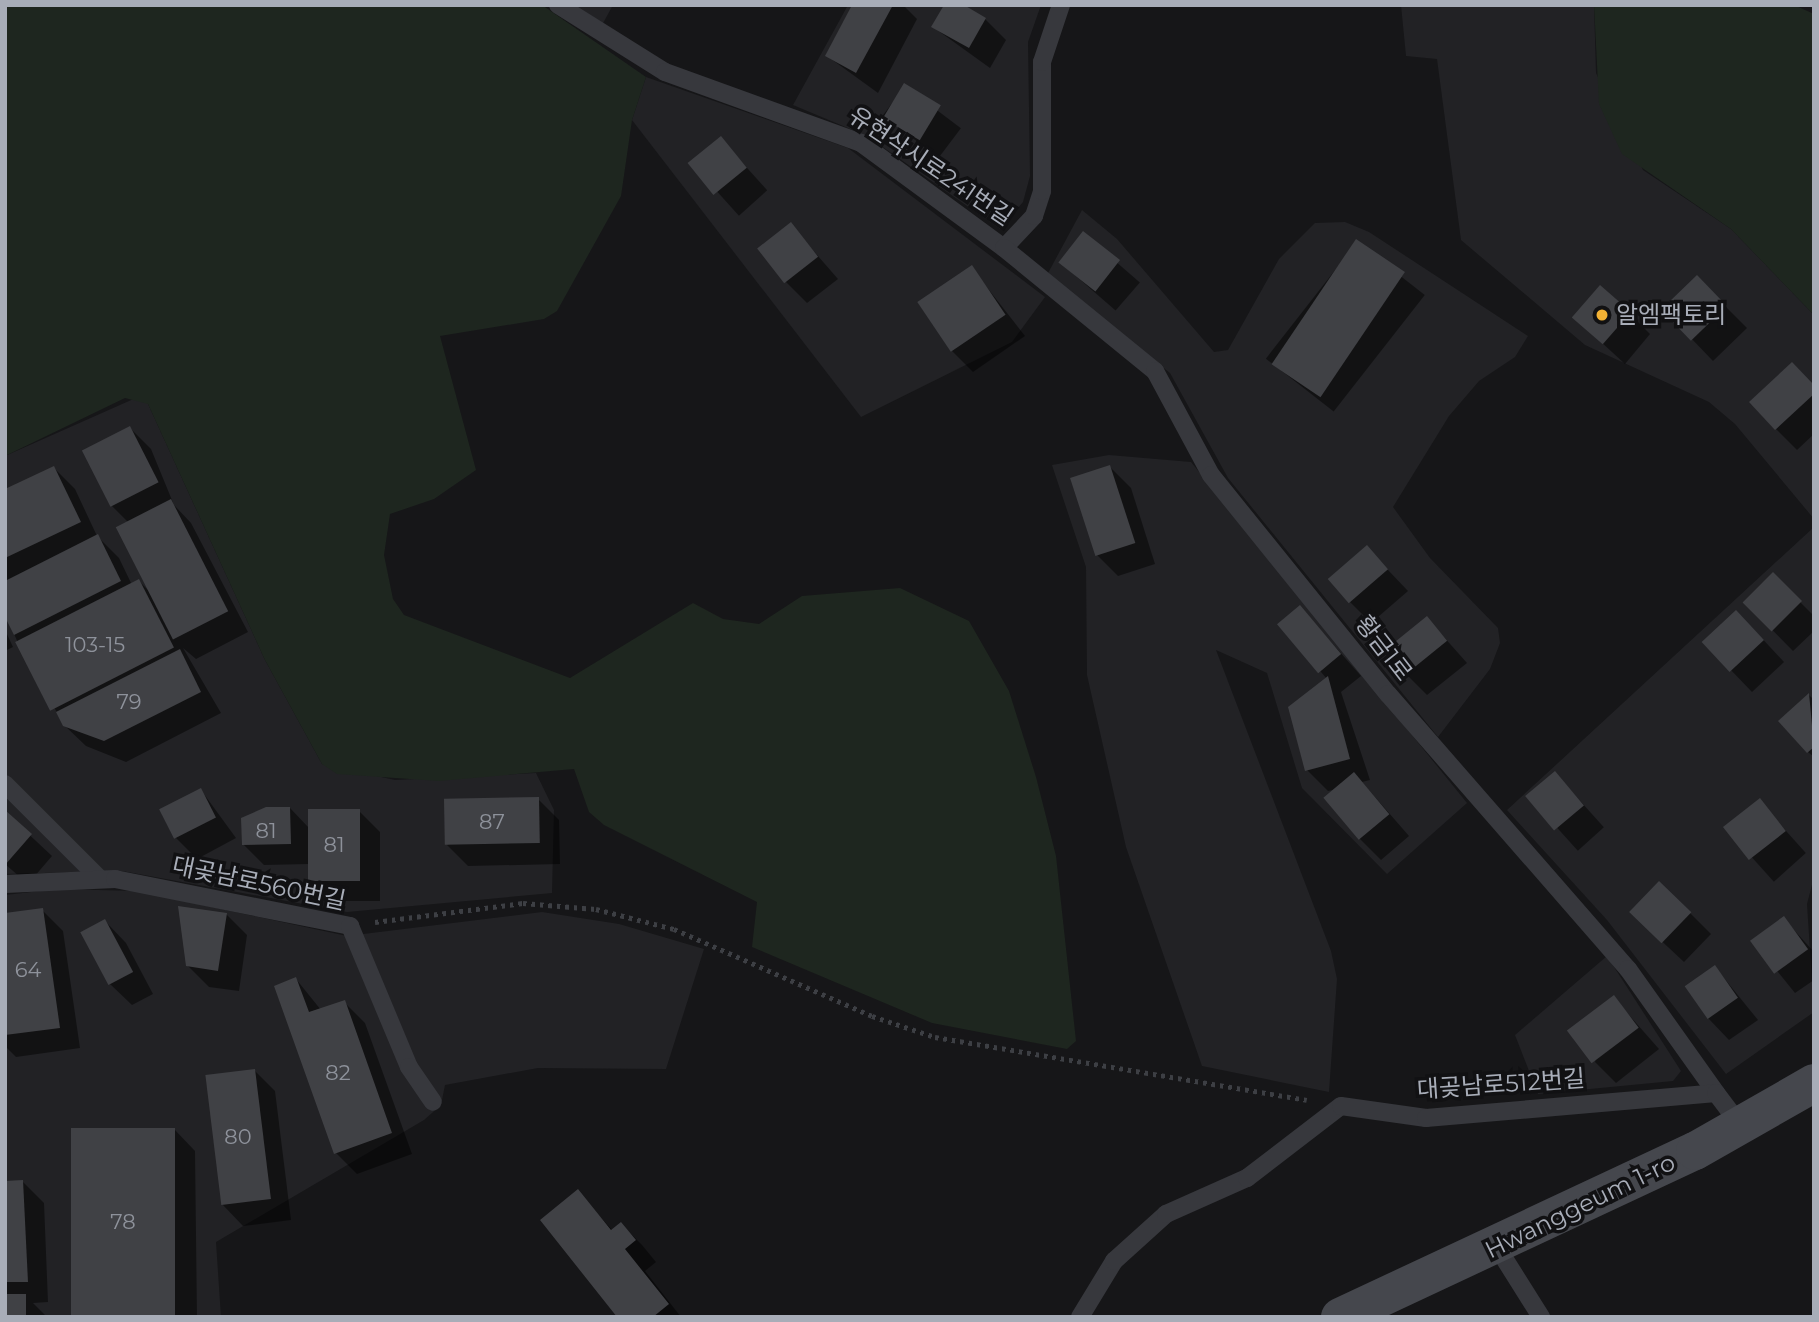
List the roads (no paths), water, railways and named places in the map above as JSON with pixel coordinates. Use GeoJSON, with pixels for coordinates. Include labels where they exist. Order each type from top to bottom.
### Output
{"type":"FeatureCollection","features":[{"type":"Feature","properties":{"kind":"street","name":"Hwanggeum 1-ro"},"geometry":{"type":"LineString","coordinates":[[1340,1317],[1497,1247],[1741,1126],[1814,1083]]}},
{"type":"Feature","properties":{"kind":"lane","name":"유현삭시로241번길"},"geometry":{"type":"LineString","coordinates":[[558,5],[665,72],[861,143],[1004,248],[1034,216],[1042,191],[1042,62],[1061,5]]}},
{"type":"Feature","properties":{"kind":"lane","name":"황금1로"},"geometry":{"type":"LineString","coordinates":[[1004,248],[1155,371],[1211,475],[1451,769],[1608,943],[1716,1093]]}},
{"type":"Feature","properties":{"kind":"lane"},"geometry":{"type":"LineString","coordinates":[[5,784],[100,879]]}},
{"type":"Feature","properties":{"kind":"lane","name":"대곶남로560번길"},"geometry":{"type":"LineString","coordinates":[[5,884],[100,879],[211,894],[350,926],[409,1067],[433,1102]]}},
{"type":"Feature","properties":{"kind":"lane","name":"대곶남로512번길"},"geometry":{"type":"LineString","coordinates":[[1080,1317],[1114,1261],[1166,1214],[1247,1178],[1340,1106],[1426,1118],[1716,1093]]}},
{"type":"Feature","properties":{"kind":"lane"},"geometry":{"type":"LineString","coordinates":[[1716,1093],[1741,1126]]}},
{"type":"Feature","properties":{"kind":"lane"},"geometry":{"type":"LineString","coordinates":[[1497,1247],[1541,1317]]}},
{"type":"Feature","properties":{"kind":"place","name":"알엠팩토리"},"geometry":{"type":"Point","coordinates":[1602,315]}}]}
